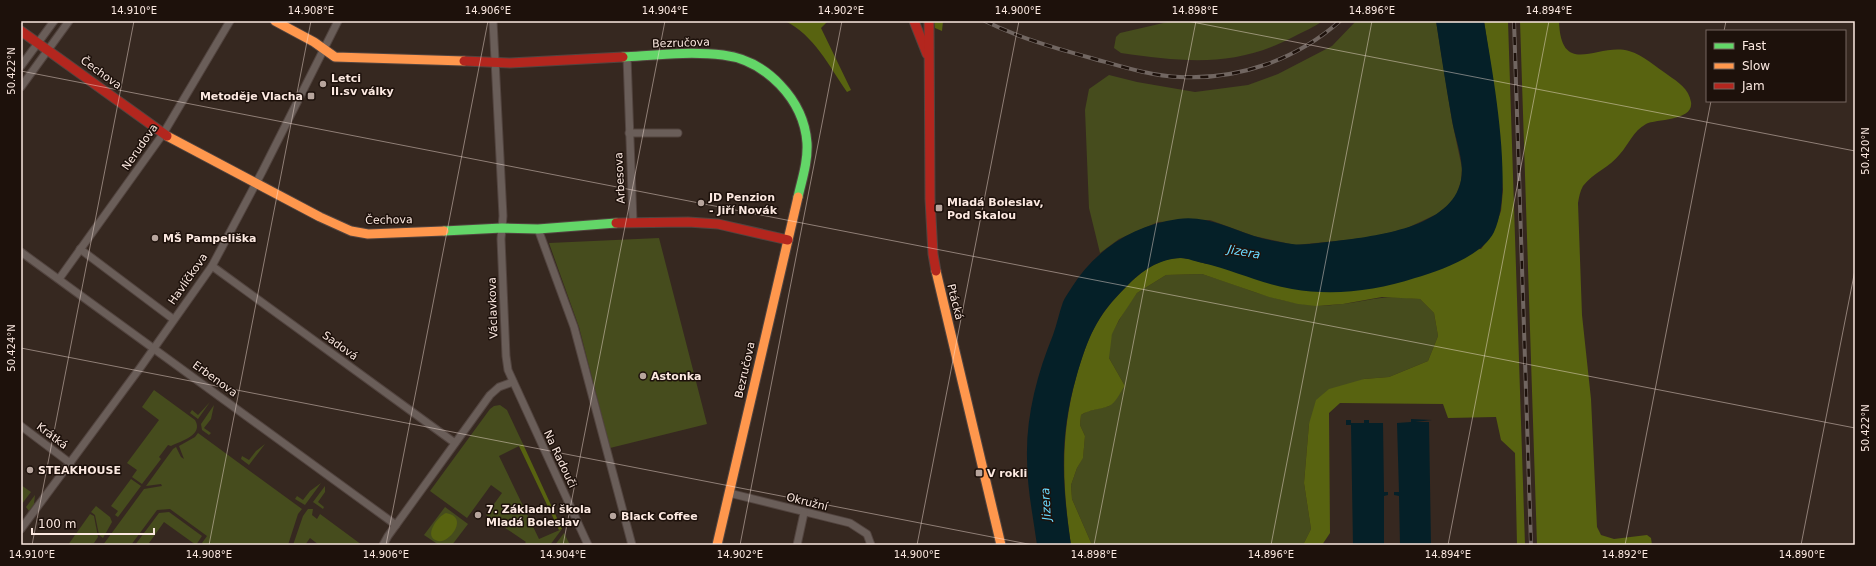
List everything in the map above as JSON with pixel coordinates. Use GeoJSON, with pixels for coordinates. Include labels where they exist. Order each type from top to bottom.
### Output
{"type":"FeatureCollection","features":[{"type":"Feature","properties":{"kind":"street"},"geometry":{"type":"LineString","coordinates":[[21,66],[54,21]]}},
{"type":"Feature","properties":{"kind":"street"},"geometry":{"type":"LineString","coordinates":[[21,88],[69,21]]}},
{"type":"Feature","properties":{"kind":"street","name":"Nerudova"},"geometry":{"type":"LineString","coordinates":[[59,279],[163,134],[230,21]]}},
{"type":"Feature","properties":{"kind":"street","name":"Bezručova"},"geometry":{"type":"LineString","coordinates":[[275,21],[324,48],[331,55],[343,58],[496,61],[510,63],[694,53],[724,55],[750,63],[769,74],[783,89],[796,105],[808,142],[804,174],[717,545]]}},
{"type":"Feature","properties":{"kind":"street","name":"Havlíčkova"},"geometry":{"type":"LineString","coordinates":[[21,529],[212,266],[338,21]]}},
{"type":"Feature","properties":{"kind":"street","name":"Václavkova"},"geometry":{"type":"LineString","coordinates":[[493,21],[503,216],[502,228],[506,356],[512,382]]}},
{"type":"Feature","properties":{"kind":"street","name":"Ptácká"},"geometry":{"type":"LineString","coordinates":[[914,21],[930,60]]}},
{"type":"Feature","properties":{"kind":"street","name":"Ptácká"},"geometry":{"type":"LineString","coordinates":[[929,21],[930,199],[933,254],[942,300],[962,376],[1001,545]]}},
{"type":"Feature","properties":{"kind":"street","name":"Čechova"},"geometry":{"type":"LineString","coordinates":[[21,31],[163,134],[351,231],[368,234],[502,228],[538,229],[634,222],[688,222],[718,224],[788,240]]}},
{"type":"Feature","properties":{"kind":"street","name":"Arbesova"},"geometry":{"type":"LineString","coordinates":[[627,57],[629,133],[634,222]]}},
{"type":"Feature","properties":{"kind":"street"},"geometry":{"type":"LineString","coordinates":[[629,133],[678,132]]}},
{"type":"Feature","properties":{"kind":"street"},"geometry":{"type":"LineString","coordinates":[[538,229],[574,327],[632,545]]}},
{"type":"Feature","properties":{"kind":"street"},"geometry":{"type":"LineString","coordinates":[[80,249],[173,319]]}},
{"type":"Feature","properties":{"kind":"street","name":"Erbenova"},"geometry":{"type":"LineString","coordinates":[[21,252],[396,525]]}},
{"type":"Feature","properties":{"kind":"street","name":"Sadová"},"geometry":{"type":"LineString","coordinates":[[212,266],[455,443]]}},
{"type":"Feature","properties":{"kind":"street"},"geometry":{"type":"LineString","coordinates":[[383,545],[495,389],[512,382]]}},
{"type":"Feature","properties":{"kind":"street","name":"Na Radouči"},"geometry":{"type":"LineString","coordinates":[[512,382],[588,545]]}},
{"type":"Feature","properties":{"kind":"street","name":"Krátká"},"geometry":{"type":"LineString","coordinates":[[21,426],[70,463]]}},
{"type":"Feature","properties":{"kind":"street","name":"Okružní"},"geometry":{"type":"LineString","coordinates":[[728,493],[804,513],[850,523],[867,534],[871,545]]}},
{"type":"Feature","properties":{"kind":"street"},"geometry":{"type":"LineString","coordinates":[[797,545],[804,513]]}},
{"type":"Feature","properties":{"kind":"green space"},"geometry":{"type":"Polygon","coordinates":[[[785,21],[828,21],[821,28],[851,90],[847,92],[813,43],[804,34],[785,21]]]}},
{"type":"Feature","properties":{"kind":"green space"},"geometry":{"type":"Polygon","coordinates":[[[934,21],[943,21],[942,31],[935,28],[934,21]]]}},
{"type":"Feature","properties":{"kind":"green space"},"geometry":{"type":"Polygon","coordinates":[[[1172,21],[1322,21],[1313,27],[1273,46],[1231,58],[1210,60],[1167,59],[1121,53],[1114,48],[1116,37],[1120,33],[1172,21]]]}},
{"type":"Feature","properties":{"kind":"green space"},"geometry":{"type":"Polygon","coordinates":[[[1356,21],[1436,21],[1452,121],[1462,168],[1461,181],[1456,196],[1448,205],[1437,214],[1405,229],[1367,238],[1295,245],[1254,236],[1210,220],[1158,222],[1119,239],[1100,253],[1089,208],[1085,110],[1089,89],[1109,75],[1137,82],[1195,92],[1248,85],[1278,74],[1332,46],[1356,21]]]}},
{"type":"Feature","properties":{"kind":"green space"},"geometry":{"type":"Polygon","coordinates":[[[1484,21],[1508,21],[1525,545],[1517,545],[1515,453],[1501,440],[1496,417],[1448,418],[1443,404],[1340,403],[1329,413],[1330,533],[1322,545],[1303,545],[1311,529],[1304,483],[1309,424],[1316,400],[1329,389],[1364,379],[1389,377],[1428,361],[1438,336],[1434,313],[1420,299],[1382,297],[1343,304],[1316,306],[1298,304],[1269,297],[1202,274],[1166,275],[1137,293],[1119,320],[1112,334],[1109,358],[1125,386],[1111,405],[1081,415],[1080,425],[1085,436],[1083,458],[1077,468],[1071,485],[1072,499],[1092,545],[1071,545],[1064,480],[1064,459],[1065,439],[1071,396],[1077,374],[1089,339],[1099,319],[1129,284],[1148,268],[1164,261],[1180,258],[1207,264],[1481,249],[1493,233],[1501,211],[1503,190],[1496,101],[1484,21]]]}},
{"type":"Feature","properties":{"kind":"green space"},"geometry":{"type":"Polygon","coordinates":[[[1520,21],[1559,21],[1561,39],[1566,49],[1574,54],[1617,50],[1629,51],[1639,55],[1679,83],[1690,97],[1690,108],[1687,113],[1674,118],[1651,122],[1638,130],[1616,159],[1587,181],[1580,192],[1578,203],[1582,315],[1591,399],[1597,527],[1601,535],[1614,539],[1647,535],[1651,538],[1652,545],[1537,545],[1520,21]]]}},
{"type":"Feature","properties":{"kind":"green space","name":"Astonka"},"geometry":{"type":"Polygon","coordinates":[[[659,238],[707,424],[610,448],[579,327],[549,243],[659,238]]]}},
{"type":"Feature","properties":{"kind":"green space"},"geometry":{"type":"Polygon","coordinates":[[[1202,274],[1257,293],[1300,304],[1331,305],[1390,297],[1420,299],[1434,313],[1438,336],[1428,361],[1389,377],[1364,379],[1309,424],[1304,483],[1311,529],[1303,545],[1092,545],[1072,499],[1071,485],[1083,457],[1085,436],[1080,425],[1081,415],[1088,411],[1109,406],[1125,386],[1109,358],[1109,346],[1112,333],[1126,308],[1137,293],[1166,275],[1202,274]]]}},
{"type":"Feature","properties":{"kind":"green space"},"geometry":{"type":"Polygon","coordinates":[[[154,390],[195,420],[197,425],[194,434],[190,437],[171,446],[168,445],[159,457],[161,459],[142,484],[132,477],[137,470],[127,463],[159,420],[142,407],[154,390]]]}},
{"type":"Feature","properties":{"kind":"green space"},"geometry":{"type":"Polygon","coordinates":[[[210,402],[198,419],[190,413],[192,410],[198,415],[210,402]]]}},
{"type":"Feature","properties":{"kind":"green space"},"geometry":{"type":"Polygon","coordinates":[[[214,405],[211,419],[204,428],[211,433],[209,435],[202,430],[201,424],[214,405]]]}},
{"type":"Feature","properties":{"kind":"green space"},"geometry":{"type":"Polygon","coordinates":[[[500,405],[507,410],[523,444],[499,456],[539,539],[562,529],[550,545],[527,545],[525,543],[526,542],[486,515],[502,493],[491,485],[467,518],[430,491],[490,409],[494,406],[500,405]]]}},
{"type":"Feature","properties":{"kind":"green space"},"geometry":{"type":"Polygon","coordinates":[[[198,433],[302,509],[298,514],[288,545],[204,545],[202,543],[207,536],[170,509],[157,510],[131,545],[103,545],[144,489],[162,486],[161,484],[146,486],[173,449],[176,447],[181,457],[184,459],[179,446],[195,437],[198,433]]]}},
{"type":"Feature","properties":{"kind":"green space"},"geometry":{"type":"Polygon","coordinates":[[[265,444],[249,465],[241,459],[242,456],[249,460],[256,451],[265,444]]]}},
{"type":"Feature","properties":{"kind":"green space"},"geometry":{"type":"Polygon","coordinates":[[[523,444],[562,529],[559,530],[519,446],[523,444]]]}},
{"type":"Feature","properties":{"kind":"green space"},"geometry":{"type":"Polygon","coordinates":[[[131,479],[141,486],[118,517],[115,515],[118,511],[111,506],[131,479]]]}},
{"type":"Feature","properties":{"kind":"green space"},"geometry":{"type":"Polygon","coordinates":[[[321,483],[305,505],[295,499],[297,496],[303,500],[310,491],[321,483]]]}},
{"type":"Feature","properties":{"kind":"green space"},"geometry":{"type":"Polygon","coordinates":[[[21,485],[31,492],[21,505],[21,485]]]}},
{"type":"Feature","properties":{"kind":"green space"},"geometry":{"type":"Polygon","coordinates":[[[325,486],[325,492],[318,502],[324,507],[323,509],[313,502],[325,486]]]}},
{"type":"Feature","properties":{"kind":"green space"},"geometry":{"type":"Polygon","coordinates":[[[35,495],[34,504],[29,511],[26,507],[35,495]]]}},
{"type":"Feature","properties":{"kind":"green space"},"geometry":{"type":"Polygon","coordinates":[[[96,506],[110,517],[112,522],[103,538],[99,535],[95,515],[91,512],[96,506]]]}},
{"type":"Feature","properties":{"kind":"green space"},"geometry":{"type":"Polygon","coordinates":[[[445,507],[468,524],[452,545],[439,545],[424,535],[445,507]]]}},
{"type":"Feature","properties":{"kind":"green space"},"geometry":{"type":"Polygon","coordinates":[[[308,509],[313,509],[312,515],[317,519],[320,514],[362,545],[319,545],[310,538],[305,545],[293,545],[303,516],[308,509]]]}},
{"type":"Feature","properties":{"kind":"green space"},"geometry":{"type":"Polygon","coordinates":[[[169,512],[202,536],[196,545],[164,522],[149,543],[152,545],[135,545],[159,513],[169,512]]]}},
{"type":"Feature","properties":{"kind":"green space"},"geometry":{"type":"Polygon","coordinates":[[[446,513],[453,515],[457,524],[452,535],[442,541],[438,541],[433,539],[431,531],[439,518],[446,513]]]}},
{"type":"Feature","properties":{"kind":"green space"},"geometry":{"type":"Polygon","coordinates":[[[90,514],[94,516],[98,537],[94,543],[86,545],[68,545],[90,514]]]}},
{"type":"Feature","properties":{"kind":"green space"},"geometry":{"type":"Polygon","coordinates":[[[564,533],[570,545],[555,545],[564,533]]]}},
{"type":"Feature","properties":{"kind":"water","name":"Jizera"},"geometry":{"type":"Polygon","coordinates":[[[1436,21],[1484,21],[1496,98],[1502,159],[1500,213],[1494,232],[1488,241],[1470,255],[1447,267],[1425,275],[1385,286],[1354,291],[1323,292],[1281,287],[1184,258],[1166,260],[1144,271],[1116,297],[1100,317],[1089,339],[1076,378],[1067,421],[1064,461],[1064,481],[1071,545],[1037,545],[1027,469],[1028,427],[1037,380],[1063,302],[1082,273],[1104,250],[1131,233],[1162,222],[1178,219],[1198,219],[1217,223],[1263,239],[1303,245],[1371,236],[1410,227],[1428,219],[1443,209],[1455,196],[1461,180],[1462,165],[1453,127],[1436,21]]]}},
{"type":"Feature","properties":{"kind":"water"},"geometry":{"type":"Polygon","coordinates":[[[1411,419],[1432,420],[1415,422],[1429,422],[1431,545],[1400,545],[1399,496],[1394,495],[1394,492],[1399,492],[1397,423],[1411,422],[1411,419]]]}},
{"type":"Feature","properties":{"kind":"water"},"geometry":{"type":"Polygon","coordinates":[[[1346,420],[1351,420],[1351,423],[1364,423],[1364,420],[1369,420],[1369,423],[1383,423],[1384,492],[1388,492],[1388,495],[1384,496],[1384,545],[1353,545],[1351,425],[1346,425],[1346,420]]]}},
{"type":"Feature","properties":{"kind":"railway"},"geometry":{"type":"LineString","coordinates":[[985,21],[1011,33],[1064,50],[1146,73],[1180,77],[1223,75],[1245,71],[1265,65],[1305,47],[1340,21]]}},
{"type":"Feature","properties":{"kind":"railway"},"geometry":{"type":"LineString","coordinates":[[1514,21],[1531,545]]}},
{"type":"Feature","properties":{"kind":"traffic: fast"},"geometry":{"type":"LineString","coordinates":[[623,57],[686,53],[723,55],[739,58],[768,74],[780,85],[790,98],[799,112],[804,127],[807,143],[807,157],[798,197]]}},
{"type":"Feature","properties":{"kind":"traffic: fast"},"geometry":{"type":"LineString","coordinates":[[444,231],[502,228],[538,229],[616,223]]}},
{"type":"Feature","properties":{"kind":"traffic: slow"},"geometry":{"type":"LineString","coordinates":[[275,21],[314,42],[335,57],[464,61]]}},
{"type":"Feature","properties":{"kind":"traffic: slow"},"geometry":{"type":"LineString","coordinates":[[167,136],[320,217],[351,231],[368,234],[444,231]]}},
{"type":"Feature","properties":{"kind":"traffic: slow"},"geometry":{"type":"LineString","coordinates":[[717,545],[798,197]]}},
{"type":"Feature","properties":{"kind":"traffic: slow"},"geometry":{"type":"LineString","coordinates":[[936,271],[1001,545]]}},
{"type":"Feature","properties":{"kind":"traffic: jam"},"geometry":{"type":"LineString","coordinates":[[914,21],[927,54]]}},
{"type":"Feature","properties":{"kind":"traffic: jam"},"geometry":{"type":"LineString","coordinates":[[929,21],[930,199],[933,254],[936,271]]}},
{"type":"Feature","properties":{"kind":"traffic: jam"},"geometry":{"type":"LineString","coordinates":[[21,31],[167,136]]}},
{"type":"Feature","properties":{"kind":"traffic: jam"},"geometry":{"type":"LineString","coordinates":[[464,61],[510,63],[623,57]]}},
{"type":"Feature","properties":{"kind":"traffic: jam"},"geometry":{"type":"LineString","coordinates":[[616,223],[688,222],[718,224],[788,240]]}},
{"type":"Feature","properties":{"kind":"place","name":"Letci II.sv války"},"geometry":{"type":"Point","coordinates":[323,84]}},
{"type":"Feature","properties":{"kind":"place","name":"Metoděje Vlacha"},"geometry":{"type":"Point","coordinates":[311,96]}},
{"type":"Feature","properties":{"kind":"place","name":"JD Penzion - Jiří Novák"},"geometry":{"type":"Point","coordinates":[701,203]}},
{"type":"Feature","properties":{"kind":"place","name":"Mladá Boleslav, Pod Skalou"},"geometry":{"type":"Point","coordinates":[939,208]}},
{"type":"Feature","properties":{"kind":"place","name":"MŠ Pampeliška"},"geometry":{"type":"Point","coordinates":[155,238]}},
{"type":"Feature","properties":{"kind":"place","name":"Astonka"},"geometry":{"type":"Point","coordinates":[643,376]}},
{"type":"Feature","properties":{"kind":"place","name":"STEAKHOUSE"},"geometry":{"type":"Point","coordinates":[30,470]}},
{"type":"Feature","properties":{"kind":"place","name":"V rokli"},"geometry":{"type":"Point","coordinates":[979,473]}},
{"type":"Feature","properties":{"kind":"place","name":"7. Základní škola Mladá Boleslav"},"geometry":{"type":"Point","coordinates":[478,515]}},
{"type":"Feature","properties":{"kind":"place","name":"Black Coffee"},"geometry":{"type":"Point","coordinates":[613,516]}}]}
